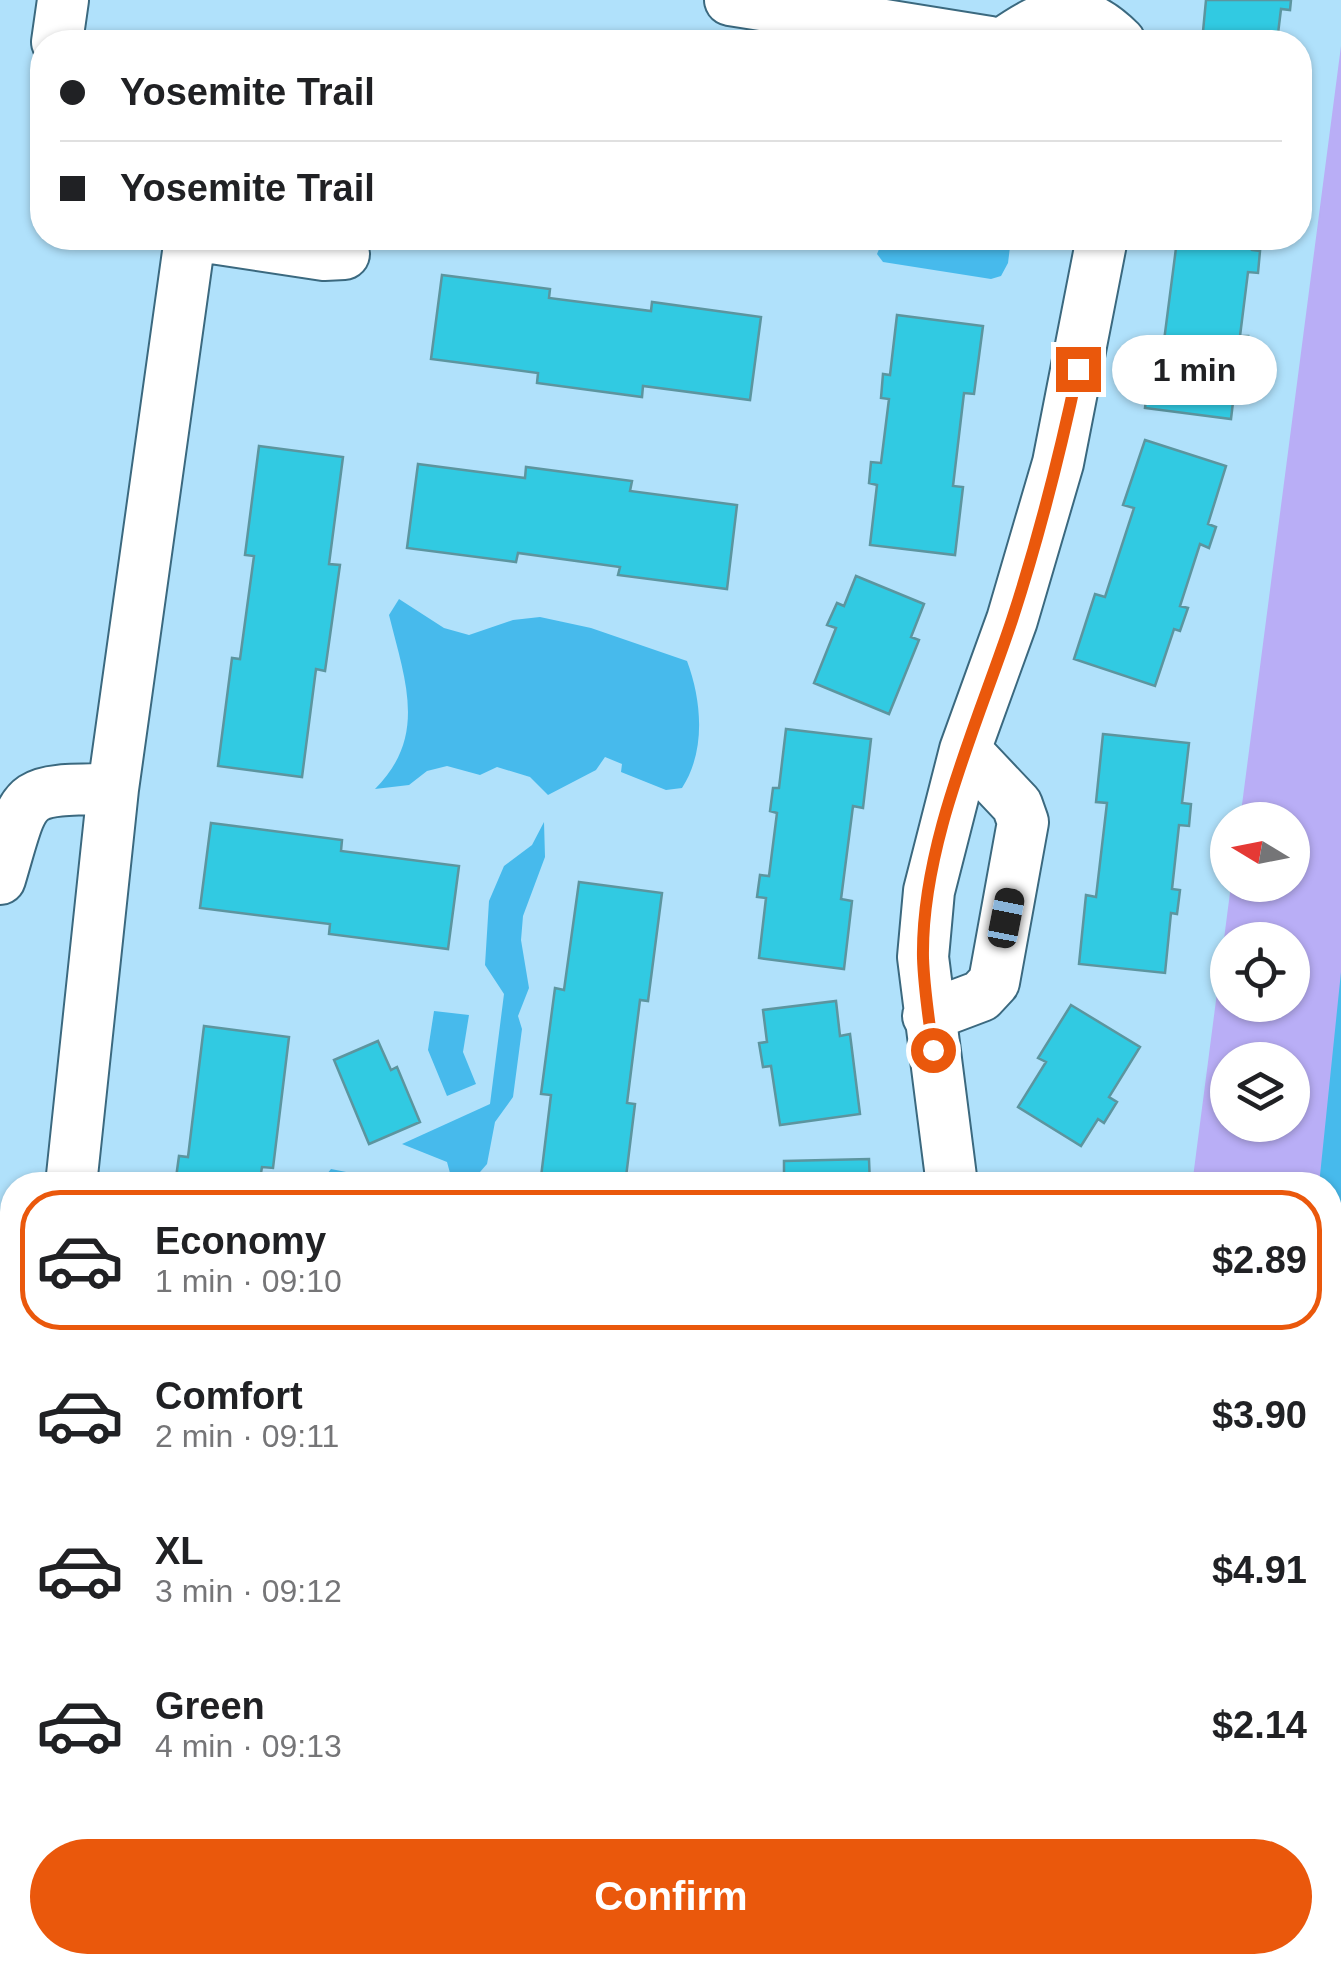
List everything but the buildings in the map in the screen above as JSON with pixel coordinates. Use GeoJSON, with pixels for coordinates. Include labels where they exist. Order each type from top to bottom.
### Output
{"type":"FeatureCollection","features":[{"type":"Feature","properties":{"kind":"street"},"geometry":{"type":"LineString","coordinates":[[59,30],[63,0]]}},
{"type":"Feature","properties":{"kind":"street"},"geometry":{"type":"LineString","coordinates":[[730,0],[916,30]]}},
{"type":"Feature","properties":{"kind":"street"},"geometry":{"type":"LineString","coordinates":[[1022,30],[1067,8],[1093,18],[1106,30]]}},
{"type":"Feature","properties":{"kind":"street"},"geometry":{"type":"LineString","coordinates":[[72,1172],[113,789],[188,250]]}},
{"type":"Feature","properties":{"kind":"street"},"geometry":{"type":"LineString","coordinates":[[311,250],[344,254]]}},
{"type":"Feature","properties":{"kind":"street"},"geometry":{"type":"LineString","coordinates":[[950,1172],[923,957],[929,892],[965,750],[1012,620],[1058,464],[1100,250]]}},
{"type":"Feature","properties":{"kind":"street"},"geometry":{"type":"LineString","coordinates":[[928,1016],[982,996],[994,982],[1023,822],[1018,804],[965,750]]}},
{"type":"Feature","properties":{"kind":"street"},"geometry":{"type":"LineString","coordinates":[[0,879],[21,808],[43,790],[113,789]]}},
{"type":"Feature","properties":{"kind":"shaded area"},"geometry":{"type":"Polygon","coordinates":[[[1341,46],[1341,1172],[1194,1172],[1210,1047],[1210,1142],[1310,1142],[1310,1042],[1211,1042],[1213,1022],[1310,1022],[1310,922],[1226,922],[1229,902],[1310,902],[1310,802],[1242,802],[1341,46]]]}},
{"type":"Feature","properties":{"kind":"water"},"geometry":{"type":"Polygon","coordinates":[[[879,250],[1010,250],[1001,276],[991,279],[883,262],[879,250]]]}},
{"type":"Feature","properties":{"kind":"water"},"geometry":{"type":"Polygon","coordinates":[[[399,599],[444,628],[469,635],[513,620],[540,617],[591,628],[687,661],[696,693],[699,726],[695,758],[682,788],[666,790],[621,772],[622,764],[605,757],[596,770],[548,795],[530,777],[497,767],[480,775],[447,766],[427,771],[409,785],[375,789],[402,749],[407,728],[406,685],[389,615],[399,599]]]}},
{"type":"Feature","properties":{"kind":"water"},"geometry":{"type":"Polygon","coordinates":[[[544,822],[545,857],[523,916],[521,940],[529,988],[518,1016],[522,1029],[513,1097],[495,1122],[487,1164],[480,1172],[450,1172],[447,1162],[402,1144],[490,1104],[504,994],[485,965],[489,901],[504,866],[532,845],[544,822]]]}},
{"type":"Feature","properties":{"kind":"water"},"geometry":{"type":"Polygon","coordinates":[[[1341,972],[1341,1172],[1320,1172],[1341,972]]]}},
{"type":"Feature","properties":{"kind":"water"},"geometry":{"type":"Polygon","coordinates":[[[434,1011],[469,1015],[463,1052],[476,1084],[447,1096],[428,1050],[434,1011]]]}},
{"type":"Feature","properties":{"kind":"route"},"geometry":{"type":"LineString","coordinates":[[933,1050],[923,957],[929,892],[965,750],[1012,620],[1058,464],[1078,369]]}}]}
